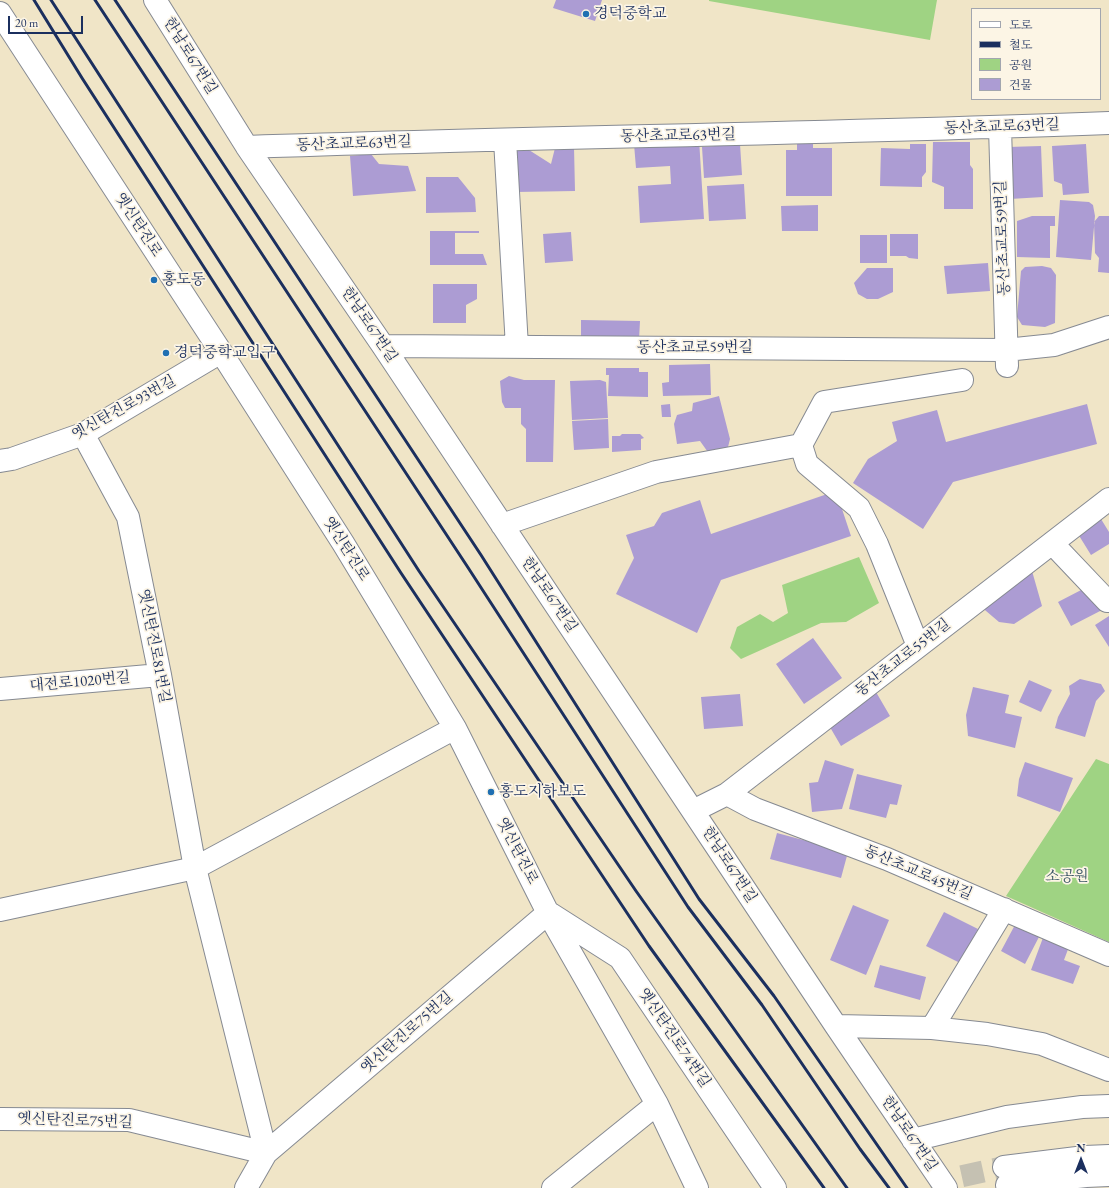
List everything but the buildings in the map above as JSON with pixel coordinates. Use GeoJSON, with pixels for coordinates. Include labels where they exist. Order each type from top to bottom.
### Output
{"type":"FeatureCollection","features":[{"type":"Feature","properties":{"kind":"street","name":"한남로67번길"},"geometry":{"type":"LineString","coordinates":[[155,0],[247,147],[383,346],[836,1026],[946,1188]]}},
{"type":"Feature","properties":{"kind":"street","name":"옛신탄진로"},"geometry":{"type":"LineString","coordinates":[[0,13],[221,352],[343,543],[455,728],[548,913],[657,1104],[697,1188]]}},
{"type":"Feature","properties":{"kind":"street","name":"동산초교로63번길"},"geometry":{"type":"LineString","coordinates":[[247,147],[1109,123]]}},
{"type":"Feature","properties":{"kind":"street","name":"동산초교로59번길"},"geometry":{"type":"LineString","coordinates":[[1000,127],[1006,358]]}},
{"type":"Feature","properties":{"kind":"street"},"geometry":{"type":"LineString","coordinates":[[505,140],[517,347]]}},
{"type":"Feature","properties":{"kind":"street","name":"동산초교로59번길"},"geometry":{"type":"LineString","coordinates":[[383,346],[517,347],[1006,358],[1054,345],[1109,327]]}},
{"type":"Feature","properties":{"kind":"street","name":"옛신탄진로93번길"},"geometry":{"type":"LineString","coordinates":[[0,461],[12,459],[83,434],[221,352]]}},
{"type":"Feature","properties":{"kind":"street"},"geometry":{"type":"LineString","coordinates":[[918,646],[877,544],[859,508],[807,464],[801,445],[824,402],[962,380]]}},
{"type":"Feature","properties":{"kind":"street","name":"옛신탄진로81번길"},"geometry":{"type":"LineString","coordinates":[[83,434],[128,517],[160,675],[195,868]]}},
{"type":"Feature","properties":{"kind":"street"},"geometry":{"type":"LineString","coordinates":[[502,525],[656,472],[801,445]]}},
{"type":"Feature","properties":{"kind":"street","name":"동산초교로55번길"},"geometry":{"type":"LineString","coordinates":[[693,811],[727,794],[1109,499]]}},
{"type":"Feature","properties":{"kind":"street"},"geometry":{"type":"LineString","coordinates":[[1052,543],[1109,601]]}},
{"type":"Feature","properties":{"kind":"street","name":"대전로1020번길"},"geometry":{"type":"LineString","coordinates":[[0,689],[160,675]]}},
{"type":"Feature","properties":{"kind":"street"},"geometry":{"type":"LineString","coordinates":[[0,910],[195,868],[455,728]]}},
{"type":"Feature","properties":{"kind":"street","name":"동산초교로45번길"},"geometry":{"type":"LineString","coordinates":[[727,794],[755,809],[887,859],[1109,955]]}},
{"type":"Feature","properties":{"kind":"street"},"geometry":{"type":"LineString","coordinates":[[195,868],[266,1154],[246,1188]]}},
{"type":"Feature","properties":{"kind":"street"},"geometry":{"type":"LineString","coordinates":[[932,1028],[1004,909]]}},
{"type":"Feature","properties":{"kind":"street","name":"옛신탄진로75번길"},"geometry":{"type":"LineString","coordinates":[[0,1119],[129,1120],[266,1154],[548,913]]}},
{"type":"Feature","properties":{"kind":"street","name":"옛신탄진로74번길"},"geometry":{"type":"LineString","coordinates":[[548,913],[620,958],[775,1188]]}},
{"type":"Feature","properties":{"kind":"street"},"geometry":{"type":"LineString","coordinates":[[836,1026],[932,1028],[987,1034],[1042,1044],[1109,1070]]}},
{"type":"Feature","properties":{"kind":"street"},"geometry":{"type":"LineString","coordinates":[[1082,1107],[1109,1090]]}},
{"type":"Feature","properties":{"kind":"street"},"geometry":{"type":"LineString","coordinates":[[553,1188],[657,1104]]}},
{"type":"Feature","properties":{"kind":"street"},"geometry":{"type":"LineString","coordinates":[[913,1140],[1007,1117],[1082,1107],[1109,1106]]}},
{"type":"Feature","properties":{"kind":"street"},"geometry":{"type":"LineString","coordinates":[[1109,1156],[1085,1157],[1005,1176],[1109,1175]]}},
{"type":"Feature","properties":{"kind":"green space"},"geometry":{"type":"Polygon","coordinates":[[[709,0],[937,0],[930,40],[709,0]]]}},
{"type":"Feature","properties":{"kind":"green space"},"geometry":{"type":"Polygon","coordinates":[[[859,557],[879,603],[846,622],[821,623],[741,659],[730,648],[737,627],[760,614],[773,622],[788,613],[782,585],[859,557]]]}},
{"type":"Feature","properties":{"kind":"green space","name":"소공원"},"geometry":{"type":"Polygon","coordinates":[[[1096,759],[1109,764],[1109,942],[1006,896],[1096,759]]]}},
{"type":"Feature","properties":{"kind":"tunnel"},"geometry":{"type":"LineString","coordinates":[[931,1188],[954,1178],[1004,1167]]}},
{"type":"Feature","properties":{"kind":"railway"},"geometry":{"type":"LineString","coordinates":[[34,0],[82,78],[401,573],[649,946],[824,1188]]}},
{"type":"Feature","properties":{"kind":"railway"},"geometry":{"type":"LineString","coordinates":[[51,0],[419,571],[636,891],[847,1188]]}},
{"type":"Feature","properties":{"kind":"railway"},"geometry":{"type":"LineString","coordinates":[[95,0],[467,566],[688,907],[762,1005],[860,1149],[889,1188]]}},
{"type":"Feature","properties":{"kind":"railway"},"geometry":{"type":"LineString","coordinates":[[115,0],[481,555],[699,899],[774,996],[907,1188]]}},
{"type":"Feature","properties":{"kind":"place","name":"경덕중학교"},"geometry":{"type":"Point","coordinates":[586,14]}},
{"type":"Feature","properties":{"kind":"place","name":"홍도동"},"geometry":{"type":"Point","coordinates":[154,280]}},
{"type":"Feature","properties":{"kind":"place","name":"경덕중학교입구"},"geometry":{"type":"Point","coordinates":[166,353]}},
{"type":"Feature","properties":{"kind":"place","name":"홍도지하보도"},"geometry":{"type":"Point","coordinates":[491,792]}}]}
